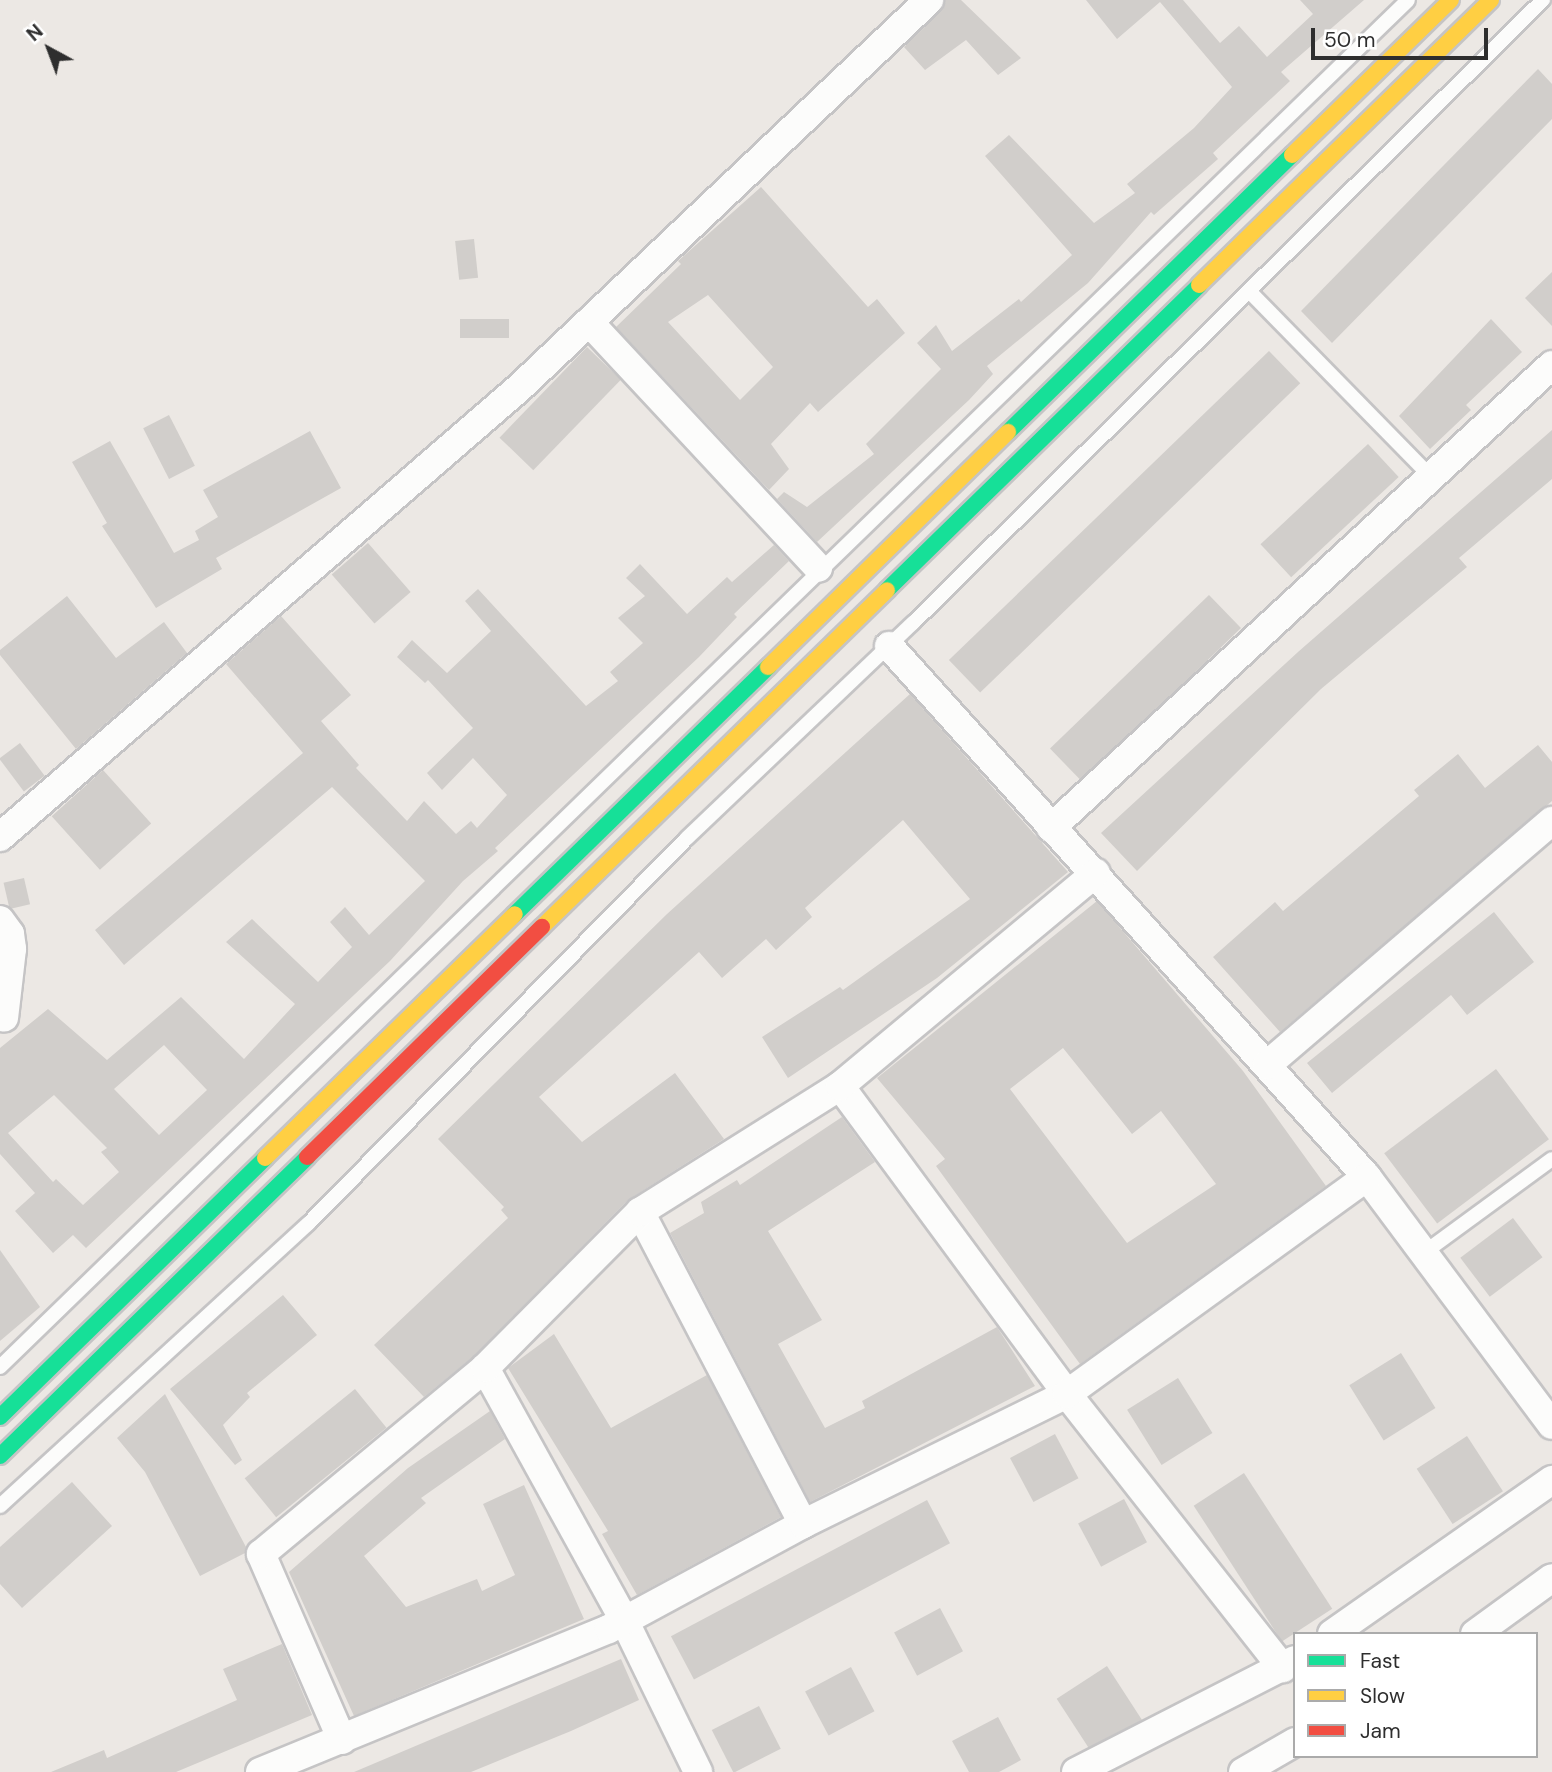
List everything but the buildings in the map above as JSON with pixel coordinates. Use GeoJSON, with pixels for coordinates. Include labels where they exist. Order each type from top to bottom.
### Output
{"type":"FeatureCollection","features":[{"type":"Feature","properties":{"kind":"main road"},"geometry":{"type":"LineString","coordinates":[[0,1417],[1451,0]]}},
{"type":"Feature","properties":{"kind":"main road"},"geometry":{"type":"LineString","coordinates":[[0,1456],[1491,0]]}},
{"type":"Feature","properties":{"kind":"street"},"geometry":{"type":"LineString","coordinates":[[0,837],[518,389],[929,0]]}},
{"type":"Feature","properties":{"kind":"street"},"geometry":{"type":"LineString","coordinates":[[589,323],[818,568]]}},
{"type":"Feature","properties":{"kind":"street"},"geometry":{"type":"LineString","coordinates":[[1051,828],[1552,365]]}},
{"type":"Feature","properties":{"kind":"street"},"geometry":{"type":"LineString","coordinates":[[889,646],[1367,1177],[1552,1425]]}},
{"type":"Feature","properties":{"kind":"street"},"geometry":{"type":"LineString","coordinates":[[1267,1065],[1552,821]]}},
{"type":"Feature","properties":{"kind":"street"},"geometry":{"type":"LineString","coordinates":[[342,1740],[261,1554],[485,1368],[640,1212],[839,1086],[1096,873]]}},
{"type":"Feature","properties":{"kind":"street"},"geometry":{"type":"LineString","coordinates":[[0,920],[10,934],[12,949],[4,1018]]}},
{"type":"Feature","properties":{"kind":"street"},"geometry":{"type":"LineString","coordinates":[[839,1086],[1067,1394],[1289,1664],[1076,1772]]}},
{"type":"Feature","properties":{"kind":"street"},"geometry":{"type":"LineString","coordinates":[[260,1772],[624,1620],[803,1524],[1067,1394],[1367,1177]]}},
{"type":"Feature","properties":{"kind":"street"},"geometry":{"type":"LineString","coordinates":[[640,1212],[803,1524]]}},
{"type":"Feature","properties":{"kind":"street"},"geometry":{"type":"LineString","coordinates":[[485,1368],[624,1620],[698,1772]]}},
{"type":"Feature","properties":{"kind":"street"},"geometry":{"type":"LineString","coordinates":[[1335,1632],[1552,1480]]}},
{"type":"Feature","properties":{"kind":"street"},"geometry":{"type":"LineString","coordinates":[[1478,1632],[1552,1578]]}},
{"type":"Feature","properties":{"kind":"street"},"geometry":{"type":"LineString","coordinates":[[1243,1772],[1293,1743]]}},
{"type":"Feature","properties":{"kind":"lane"},"geometry":{"type":"LineString","coordinates":[[0,1367],[332,1048],[818,568],[1408,0]]}},
{"type":"Feature","properties":{"kind":"lane"},"geometry":{"type":"LineString","coordinates":[[0,1506],[308,1224],[687,838],[889,646],[1543,0]]}},
{"type":"Feature","properties":{"kind":"lane"},"geometry":{"type":"LineString","coordinates":[[1249,291],[1432,478]]}},
{"type":"Feature","properties":{"kind":"lane"},"geometry":{"type":"LineString","coordinates":[[1425,1252],[1552,1159]]}},
{"type":"Feature","properties":{"kind":"traffic: fast"},"geometry":{"type":"LineString","coordinates":[[1008,432],[1292,155]]}},
{"type":"Feature","properties":{"kind":"traffic: fast"},"geometry":{"type":"LineString","coordinates":[[887,590],[1199,285]]}},
{"type":"Feature","properties":{"kind":"traffic: fast"},"geometry":{"type":"LineString","coordinates":[[515,914],[768,667]]}},
{"type":"Feature","properties":{"kind":"traffic: fast"},"geometry":{"type":"LineString","coordinates":[[0,1456],[307,1157]]}},
{"type":"Feature","properties":{"kind":"traffic: fast"},"geometry":{"type":"LineString","coordinates":[[0,1417],[265,1158]]}},
{"type":"Feature","properties":{"kind":"traffic: slow"},"geometry":{"type":"LineString","coordinates":[[1292,155],[1451,0]]}},
{"type":"Feature","properties":{"kind":"traffic: slow"},"geometry":{"type":"LineString","coordinates":[[1199,285],[1491,0]]}},
{"type":"Feature","properties":{"kind":"traffic: slow"},"geometry":{"type":"LineString","coordinates":[[768,667],[1008,432]]}},
{"type":"Feature","properties":{"kind":"traffic: slow"},"geometry":{"type":"LineString","coordinates":[[542,927],[887,590]]}},
{"type":"Feature","properties":{"kind":"traffic: slow"},"geometry":{"type":"LineString","coordinates":[[265,1158],[515,914]]}},
{"type":"Feature","properties":{"kind":"traffic: jam"},"geometry":{"type":"LineString","coordinates":[[307,1157],[542,927]]}}]}
